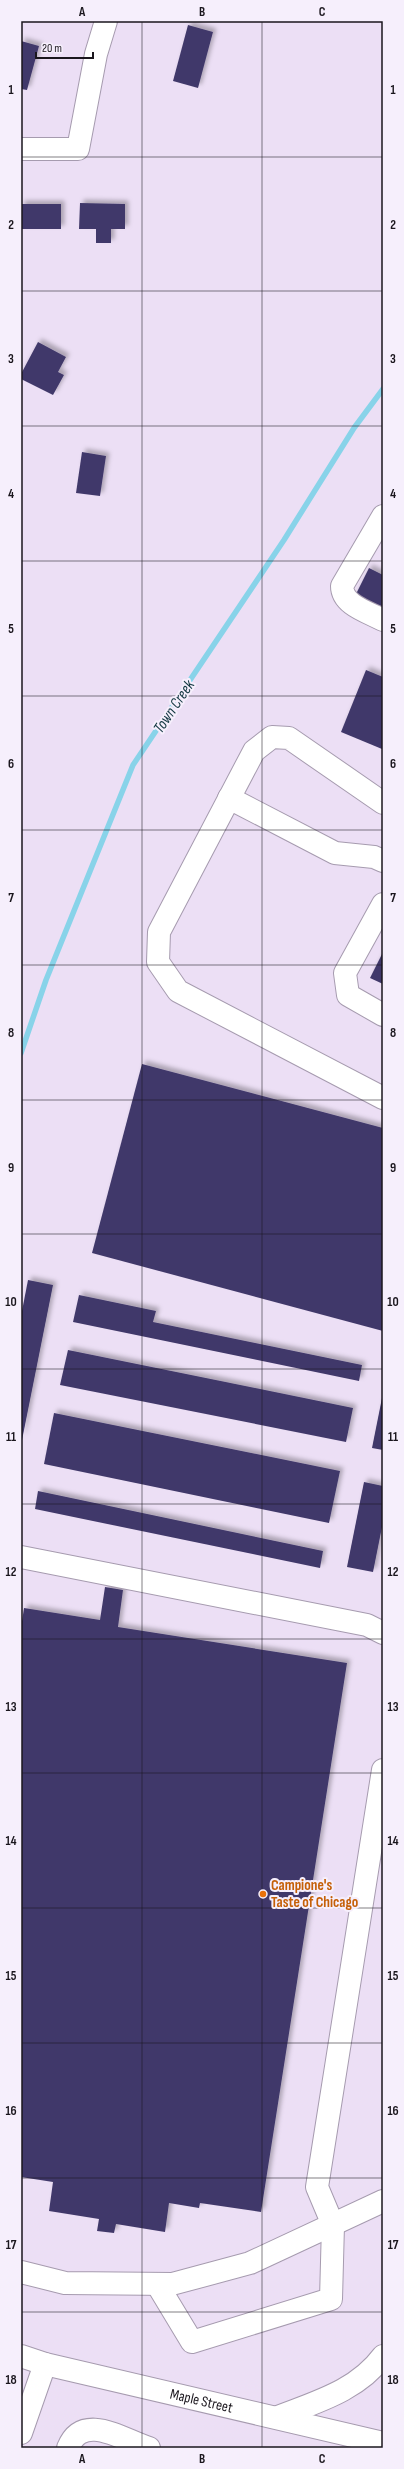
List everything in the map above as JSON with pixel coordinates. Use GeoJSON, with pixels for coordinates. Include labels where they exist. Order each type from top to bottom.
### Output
{"type":"FeatureCollection","features":[{"type":"Feature","properties":{"kind":"street"},"geometry":{"type":"LineString","coordinates":[[21,149],[78,149],[96,54],[106,21]]}},
{"type":"Feature","properties":{"kind":"street"},"geometry":{"type":"LineString","coordinates":[[383,516],[342,586],[342,595],[347,600],[383,620]]}},
{"type":"Feature","properties":{"kind":"street"},"geometry":{"type":"LineString","coordinates":[[383,803],[289,738],[272,738],[254,751],[159,932],[158,962],[178,991],[383,1098]]}},
{"type":"Feature","properties":{"kind":"street"},"geometry":{"type":"LineString","coordinates":[[229,798],[335,853],[374,857],[383,862]]}},
{"type":"Feature","properties":{"kind":"street"},"geometry":{"type":"LineString","coordinates":[[383,904],[345,973],[348,995],[383,1015]]}},
{"type":"Feature","properties":{"kind":"street"},"geometry":{"type":"LineString","coordinates":[[21,1557],[367,1625],[383,1633]]}},
{"type":"Feature","properties":{"kind":"street"},"geometry":{"type":"LineString","coordinates":[[158,2284],[192,2342],[331,2298],[333,2225],[317,2188],[383,1770]]}},
{"type":"Feature","properties":{"kind":"street"},"geometry":{"type":"LineString","coordinates":[[21,2272],[65,2283],[172,2284],[250,2262],[383,2201]]}},
{"type":"Feature","properties":{"kind":"street","name":"Maple Street"},"geometry":{"type":"LineString","coordinates":[[21,2356],[45,2364],[278,2417],[383,2443]]}},
{"type":"Feature","properties":{"kind":"street"},"geometry":{"type":"LineString","coordinates":[[278,2417],[345,2390],[372,2370],[383,2356]]}},
{"type":"Feature","properties":{"kind":"street"},"geometry":{"type":"LineString","coordinates":[[21,2433],[45,2364]]}},
{"type":"Feature","properties":{"kind":"street"},"geometry":{"type":"LineString","coordinates":[[68,2448],[80,2431],[94,2428],[149,2448]]}},
{"type":"Feature","properties":{"kind":"building"},"geometry":{"type":"Polygon","coordinates":[[[188,25],[213,32],[198,88],[173,81],[188,25]]]}},
{"type":"Feature","properties":{"kind":"building"},"geometry":{"type":"Polygon","coordinates":[[[21,41],[39,46],[27,90],[21,89],[21,41]]]}},
{"type":"Feature","properties":{"kind":"building"},"geometry":{"type":"Polygon","coordinates":[[[80,203],[125,204],[125,229],[111,229],[111,243],[96,243],[96,229],[79,229],[80,203]]]}},
{"type":"Feature","properties":{"kind":"building"},"geometry":{"type":"Polygon","coordinates":[[[21,204],[61,204],[61,229],[21,229],[21,204]]]}},
{"type":"Feature","properties":{"kind":"building"},"geometry":{"type":"Polygon","coordinates":[[[38,342],[66,357],[58,372],[64,375],[53,395],[21,379],[21,374],[38,342]]]}},
{"type":"Feature","properties":{"kind":"building"},"geometry":{"type":"Polygon","coordinates":[[[82,452],[106,456],[100,496],[76,493],[82,452]]]}},
{"type":"Feature","properties":{"kind":"building"},"geometry":{"type":"Polygon","coordinates":[[[369,568],[383,575],[383,614],[353,600],[369,568]]]}},
{"type":"Feature","properties":{"kind":"building"},"geometry":{"type":"Polygon","coordinates":[[[366,670],[383,677],[382,749],[341,732],[366,670]]]}},
{"type":"Feature","properties":{"kind":"building"},"geometry":{"type":"Polygon","coordinates":[[[383,952],[383,984],[370,978],[383,952]]]}},
{"type":"Feature","properties":{"kind":"building"},"geometry":{"type":"Polygon","coordinates":[[[142,1064],[383,1128],[383,1331],[92,1253],[142,1064]]]}},
{"type":"Feature","properties":{"kind":"building"},"geometry":{"type":"Polygon","coordinates":[[[28,1280],[53,1285],[22,1440],[21,1316],[28,1280]]]}},
{"type":"Feature","properties":{"kind":"building"},"geometry":{"type":"Polygon","coordinates":[[[79,1295],[156,1311],[153,1322],[362,1365],[359,1381],[73,1322],[79,1295]]]}},
{"type":"Feature","properties":{"kind":"building"},"geometry":{"type":"Polygon","coordinates":[[[68,1350],[353,1408],[346,1442],[60,1385],[68,1350]]]}},
{"type":"Feature","properties":{"kind":"building"},"geometry":{"type":"Polygon","coordinates":[[[383,1398],[383,1450],[372,1448],[383,1398]]]}},
{"type":"Feature","properties":{"kind":"building"},"geometry":{"type":"Polygon","coordinates":[[[54,1413],[340,1471],[329,1523],[44,1464],[54,1413]]]}},
{"type":"Feature","properties":{"kind":"building"},"geometry":{"type":"Polygon","coordinates":[[[364,1482],[383,1486],[383,1522],[373,1572],[347,1567],[364,1482]]]}},
{"type":"Feature","properties":{"kind":"building"},"geometry":{"type":"Polygon","coordinates":[[[38,1491],[323,1551],[320,1568],[35,1509],[38,1491]]]}},
{"type":"Feature","properties":{"kind":"building"},"geometry":{"type":"Polygon","coordinates":[[[105,1587],[123,1590],[118,1627],[347,1663],[261,2212],[200,2203],[199,2208],[169,2203],[165,2232],[116,2224],[114,2233],[97,2231],[99,2219],[49,2211],[53,2182],[21,2177],[21,1628],[24,1608],[100,1620],[105,1587]]]}},
{"type":"Feature","properties":{"kind":"waterway","name":"Town Creek"},"geometry":{"type":"LineString","coordinates":[[21,1053],[46,980],[133,765],[284,540],[354,428],[383,389]]}},
{"type":"Feature","properties":{"kind":"place","name":"Campione's Taste of Chicago"},"geometry":{"type":"Point","coordinates":[263,1894]}}]}
